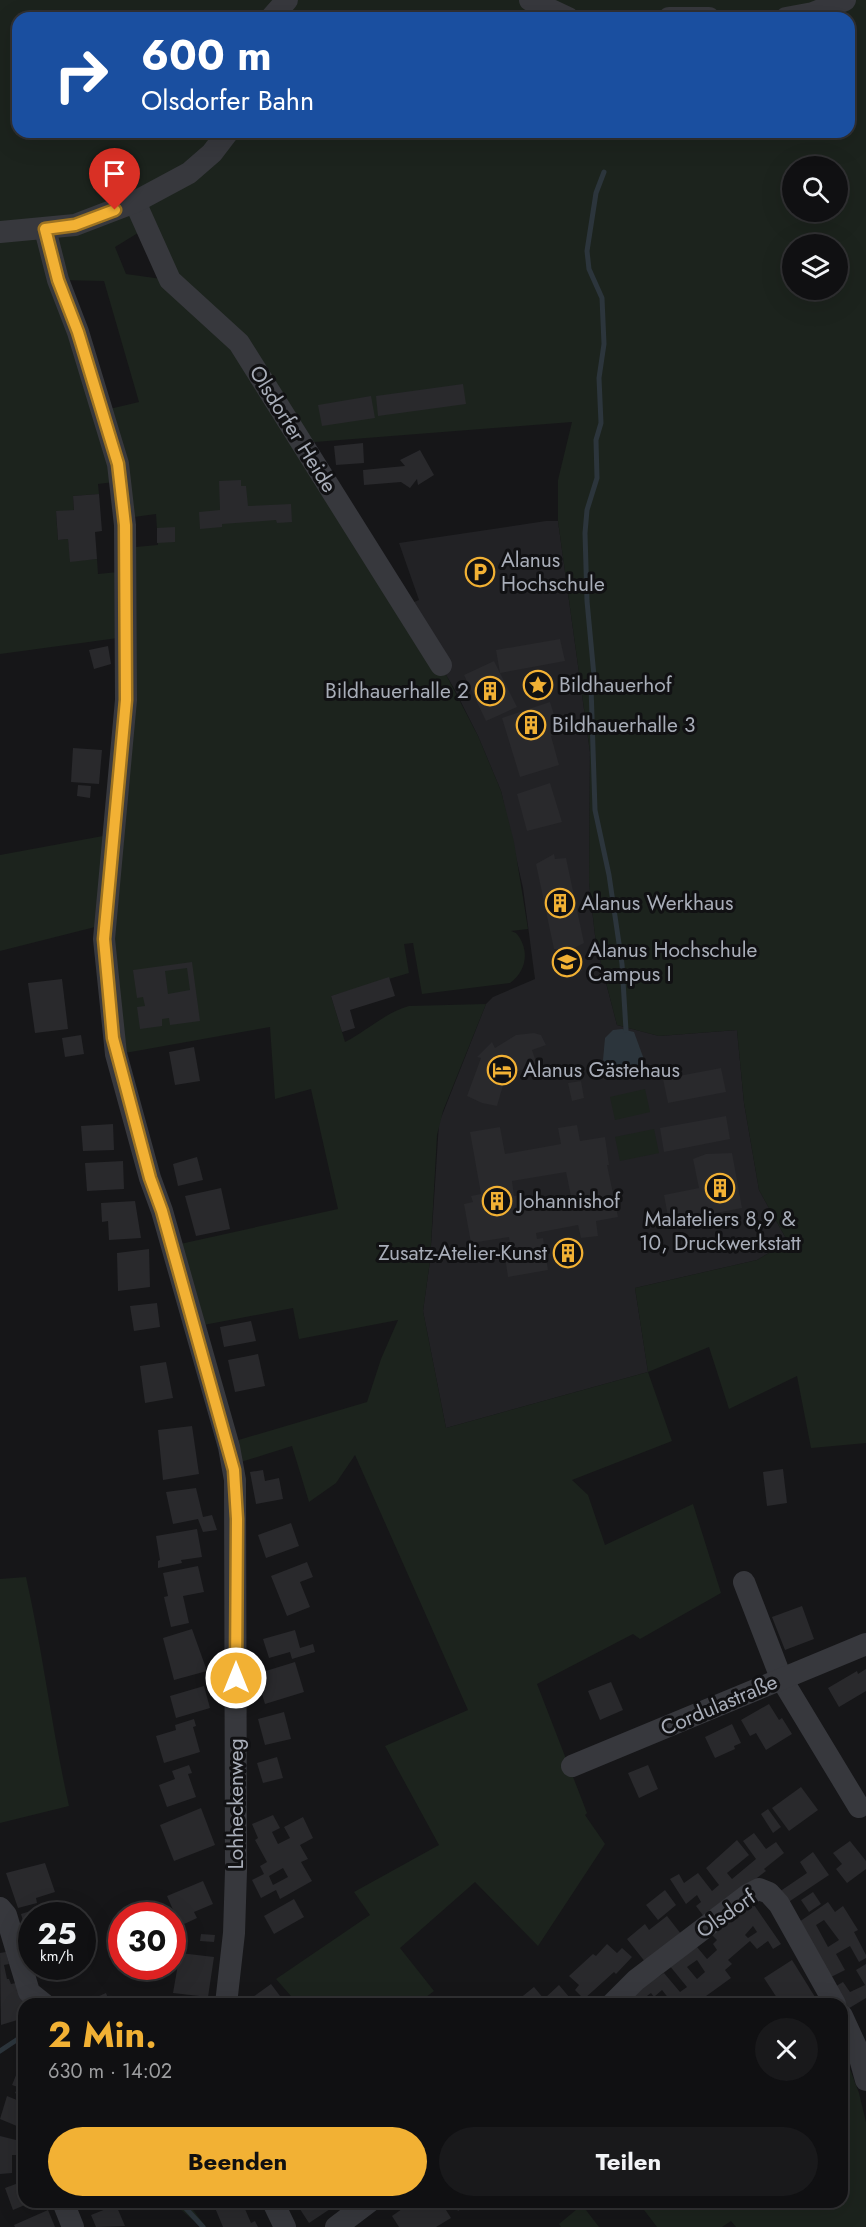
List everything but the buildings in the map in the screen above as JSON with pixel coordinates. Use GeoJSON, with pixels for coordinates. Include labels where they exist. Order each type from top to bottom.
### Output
{"type":"FeatureCollection","features":[{"type":"Feature","properties":{"kind":"street"},"geometry":{"type":"LineString","coordinates":[[276,12],[287,0]]}},
{"type":"Feature","properties":{"kind":"street"},"geometry":{"type":"LineString","coordinates":[[531,0],[556,12]]}},
{"type":"Feature","properties":{"kind":"street"},"geometry":{"type":"LineString","coordinates":[[816,12],[846,0]]}},
{"type":"Feature","properties":{"kind":"street"},"geometry":{"type":"LineString","coordinates":[[0,232],[75,225],[135,202],[189,173],[212,153],[223,138]]}},
{"type":"Feature","properties":{"kind":"street","name":"Olsdorfer Heide"},"geometry":{"type":"LineString","coordinates":[[135,202],[170,280],[239,343],[441,666]]}},
{"type":"Feature","properties":{"kind":"street","name":"Lohheckenweg"},"geometry":{"type":"LineString","coordinates":[[45,229],[58,280],[78,332],[118,464],[125,525],[126,700],[104,939],[113,1038],[147,1168],[162,1211],[227,1440],[235,1480],[236,1919],[227,1998]]}},
{"type":"Feature","properties":{"kind":"street"},"geometry":{"type":"LineString","coordinates":[[744,1582],[781,1678],[859,1807]]}},
{"type":"Feature","properties":{"kind":"street","name":"Cordulastraße"},"geometry":{"type":"LineString","coordinates":[[572,1766],[866,1644]]}},
{"type":"Feature","properties":{"kind":"street","name":"Olsdorf"},"geometry":{"type":"LineString","coordinates":[[618,1998],[636,1980],[749,1893],[759,1889],[769,1893],[779,1904],[832,1998]]}},
{"type":"Feature","properties":{"kind":"street"},"geometry":{"type":"LineString","coordinates":[[0,1908],[6,1915],[29,1992],[36,1998]]}},
{"type":"Feature","properties":{"kind":"street"},"geometry":{"type":"LineString","coordinates":[[848,2029],[858,2051],[866,2080]]}},
{"type":"Feature","properties":{"kind":"street"},"geometry":{"type":"LineString","coordinates":[[65,2208],[73,2227]]}},
{"type":"Feature","properties":{"kind":"street"},"geometry":{"type":"LineString","coordinates":[[276,2208],[285,2227]]}},
{"type":"Feature","properties":{"kind":"street"},"geometry":{"type":"LineString","coordinates":[[336,2227],[361,2208]]}},
{"type":"Feature","properties":{"kind":"shaded area"},"geometry":{"type":"Polygon","coordinates":[[[0,0],[845,0],[806,12],[12,12],[12,138],[855,138],[855,12],[826,12],[855,0],[866,0],[866,1443],[811,1448],[797,1376],[729,1409],[709,1347],[648,1372],[672,1441],[572,1480],[588,1495],[605,1545],[693,1504],[721,1593],[640,1639],[633,1634],[537,1684],[587,1813],[585,1815],[605,1844],[538,1946],[475,1882],[400,1948],[434,1991],[425,1998],[293,1998],[276,1979],[370,1915],[354,1892],[439,1845],[385,1746],[468,1710],[355,1455],[336,1483],[309,1502],[292,1446],[241,1462],[235,1441],[367,1402],[381,1359],[398,1320],[299,1339],[293,1308],[193,1327],[171,1246],[338,1209],[311,1089],[275,1099],[270,1027],[125,1053],[99,926],[0,951],[0,855],[103,836],[136,547],[158,545],[156,514],[134,517],[114,482],[98,484],[99,494],[73,496],[74,510],[56,512],[58,540],[68,539],[71,561],[97,559],[98,574],[118,572],[118,638],[0,654],[0,0]],[[146,228],[115,247],[126,274],[169,280],[146,228]],[[59,280],[101,411],[139,402],[104,281],[59,280]],[[572,422],[302,443],[441,665],[478,736],[501,791],[514,842],[528,929],[511,931],[516,933],[520,939],[525,960],[520,972],[510,983],[422,994],[413,943],[404,944],[409,973],[331,996],[345,1042],[392,1013],[409,1006],[486,1004],[443,1111],[437,1135],[430,1261],[423,1311],[446,1428],[648,1372],[635,1288],[757,1260],[788,1242],[759,1190],[744,1103],[737,1030],[659,1036],[617,1025],[596,944],[589,882],[590,752],[558,521],[558,480],[572,422]]]}},
{"type":"Feature","properties":{"kind":"shaded area","name":"Alanus Hochschule Campus I"},"geometry":{"type":"Polygon","coordinates":[[[558,521],[590,752],[589,882],[596,944],[617,1025],[659,1036],[737,1030],[744,1103],[759,1190],[788,1242],[757,1260],[635,1288],[648,1372],[446,1428],[423,1311],[430,1261],[439,1123],[486,1004],[493,997],[535,979],[523,888],[501,791],[478,736],[455,690],[405,606],[419,600],[399,543],[558,521]]]}},
{"type":"Feature","properties":{"kind":"shaded area"},"geometry":{"type":"Polygon","coordinates":[[[622,1029],[634,1032],[646,1065],[614,1071],[603,1060],[605,1038],[613,1030],[622,1029]]]}},
{"type":"Feature","properties":{"kind":"shaded area"},"geometry":{"type":"Polygon","coordinates":[[[645,1089],[650,1112],[615,1120],[610,1097],[645,1089]]]}},
{"type":"Feature","properties":{"kind":"shaded area"},"geometry":{"type":"Polygon","coordinates":[[[654,1129],[659,1153],[620,1161],[615,1137],[654,1129]]]}},
{"type":"Feature","properties":{"kind":"shaded area"},"geometry":{"type":"Polygon","coordinates":[[[26,1577],[69,1806],[0,1823],[0,1579],[26,1577]]]}},
{"type":"Feature","properties":{"kind":"shaded area"},"geometry":{"type":"Polygon","coordinates":[[[848,2064],[859,2093],[866,2122],[866,2227],[736,2227],[731,2221],[722,2227],[657,2227],[643,2208],[848,2208],[848,2064]]]}},
{"type":"Feature","properties":{"kind":"shaded area"},"geometry":{"type":"Polygon","coordinates":[[[179,2208],[192,2208],[206,2227],[201,2227],[179,2208]]]}},
{"type":"Feature","properties":{"kind":"shaded area"},"geometry":{"type":"Polygon","coordinates":[[[578,2208],[584,2208],[599,2227],[561,2227],[559,2224],[578,2208]]]}},
{"type":"Feature","properties":{"kind":"waterway"},"geometry":{"type":"LineString","coordinates":[[604,172],[596,193],[587,251],[589,269],[602,298],[604,344],[599,378],[601,423],[596,440],[597,478],[587,510],[585,533],[587,601],[594,676],[591,686],[595,810],[609,875],[622,964],[626,1030]]}},
{"type":"Feature","properties":{"kind":"waterway"},"geometry":{"type":"LineString","coordinates":[[0,2051],[18,2039]]}},
{"type":"Feature","properties":{"kind":"waterway"},"geometry":{"type":"LineString","coordinates":[[186,2208],[203,2227]]}},
{"type":"Feature","properties":{"kind":"place","name":"Alanus Hochschule"},"geometry":{"type":"Point","coordinates":[480,572]}},
{"type":"Feature","properties":{"kind":"place","name":"Bildhauerhof"},"geometry":{"type":"Point","coordinates":[538,685]}},
{"type":"Feature","properties":{"kind":"place","name":"Bildhauerhalle 2"},"geometry":{"type":"Point","coordinates":[490,691]}},
{"type":"Feature","properties":{"kind":"place","name":"Bildhauerhalle 3"},"geometry":{"type":"Point","coordinates":[531,725]}},
{"type":"Feature","properties":{"kind":"place","name":"Alanus Werkhaus"},"geometry":{"type":"Point","coordinates":[560,903]}},
{"type":"Feature","properties":{"kind":"place","name":"Alanus Hochschule Campus I"},"geometry":{"type":"Point","coordinates":[567,962]}},
{"type":"Feature","properties":{"kind":"place","name":"Alanus Gästehaus"},"geometry":{"type":"Point","coordinates":[502,1070]}},
{"type":"Feature","properties":{"kind":"place","name":"Malateliers 8,9 & 10, Druckwerkstatt"},"geometry":{"type":"Point","coordinates":[720,1188]}},
{"type":"Feature","properties":{"kind":"place","name":"Johannishof"},"geometry":{"type":"Point","coordinates":[497,1201]}},
{"type":"Feature","properties":{"kind":"place","name":"Zusatz-Atelier-Kunst"},"geometry":{"type":"Point","coordinates":[568,1253]}},
{"type":"Feature","properties":{"kind":"route"},"geometry":{"type":"LineString","coordinates":[[115,210],[75,225],[45,229],[58,280],[78,332],[118,464],[125,525],[126,700],[104,939],[111,1022],[116,1054],[141,1146],[162,1211],[234,1470],[237,1519],[236,1678]]}}]}
